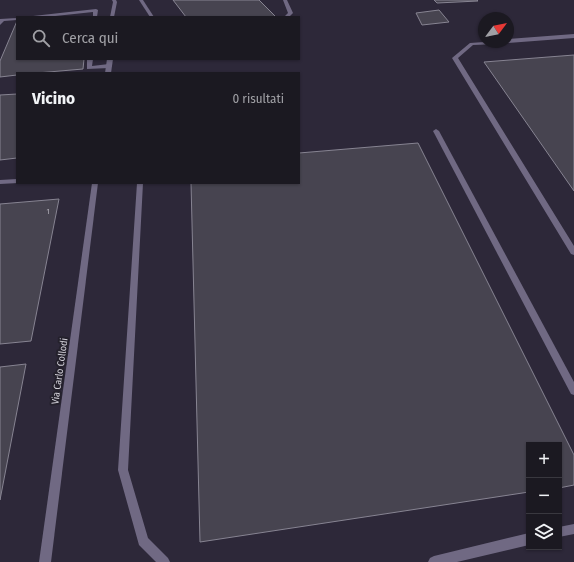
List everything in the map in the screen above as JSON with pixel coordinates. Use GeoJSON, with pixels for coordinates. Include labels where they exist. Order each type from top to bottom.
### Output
{"type":"FeatureCollection","features":[{"type":"Feature","properties":{"kind":"street"},"geometry":{"type":"LineString","coordinates":[[112,16],[115,2],[114,0]]}},
{"type":"Feature","properties":{"kind":"street"},"geometry":{"type":"LineString","coordinates":[[141,0],[151,16]]}},
{"type":"Feature","properties":{"kind":"street"},"geometry":{"type":"LineString","coordinates":[[286,0],[291,13],[287,16]]}},
{"type":"Feature","properties":{"kind":"street"},"geometry":{"type":"LineString","coordinates":[[43,16],[96,10],[95,16]]}},
{"type":"Feature","properties":{"kind":"street"},"geometry":{"type":"LineString","coordinates":[[0,24],[2,20],[16,19]]}},
{"type":"Feature","properties":{"kind":"street"},"geometry":{"type":"LineString","coordinates":[[514,41],[574,36]]}},
{"type":"Feature","properties":{"kind":"street"},"geometry":{"type":"LineString","coordinates":[[478,44],[472,44],[455,58],[574,252]]}},
{"type":"Feature","properties":{"kind":"street"},"geometry":{"type":"LineString","coordinates":[[90,60],[89,68],[109,66]]}},
{"type":"Feature","properties":{"kind":"street"},"geometry":{"type":"LineString","coordinates":[[108,72],[110,60]]}},
{"type":"Feature","properties":{"kind":"street"},"geometry":{"type":"LineString","coordinates":[[436,131],[574,391]]}},
{"type":"Feature","properties":{"kind":"street"},"geometry":{"type":"LineString","coordinates":[[0,182],[16,180]]}},
{"type":"Feature","properties":{"kind":"street","name":"Via Carlo Collodi"},"geometry":{"type":"LineString","coordinates":[[45,562],[95,184]]}},
{"type":"Feature","properties":{"kind":"street"},"geometry":{"type":"LineString","coordinates":[[140,184],[123,470],[143,541],[164,562]]}},
{"type":"Feature","properties":{"kind":"street"},"geometry":{"type":"LineString","coordinates":[[562,531],[574,529]]}},
{"type":"Feature","properties":{"kind":"street"},"geometry":{"type":"LineString","coordinates":[[434,562],[526,541]]}},
{"type":"Feature","properties":{"kind":"shaded area"},"geometry":{"type":"Polygon","coordinates":[[[0,0],[574,0],[574,562],[0,562],[0,0]]]}},
{"type":"Feature","properties":{"kind":"building"},"geometry":{"type":"Polygon","coordinates":[[[173,0],[259,0],[275,16],[185,16],[173,0]]]}},
{"type":"Feature","properties":{"kind":"building"},"geometry":{"type":"Polygon","coordinates":[[[434,0],[477,0],[478,1],[437,3],[434,0]]]}},
{"type":"Feature","properties":{"kind":"building"},"geometry":{"type":"Polygon","coordinates":[[[439,10],[449,22],[422,25],[416,13],[439,10]]]}},
{"type":"Feature","properties":{"kind":"building"},"geometry":{"type":"Polygon","coordinates":[[[16,23],[16,60],[84,60],[83,69],[48,72],[16,72],[16,75],[0,77],[0,61],[16,23]]]}},
{"type":"Feature","properties":{"kind":"building"},"geometry":{"type":"Polygon","coordinates":[[[574,55],[574,191],[484,62],[574,55]]]}},
{"type":"Feature","properties":{"kind":"building"},"geometry":{"type":"Polygon","coordinates":[[[16,94],[16,158],[0,160],[0,95],[16,94]]]}},
{"type":"Feature","properties":{"kind":"building"},"geometry":{"type":"Polygon","coordinates":[[[418,143],[574,455],[574,485],[562,487],[562,442],[526,442],[526,492],[200,542],[191,184],[300,184],[300,153],[418,143]]]}},
{"type":"Feature","properties":{"kind":"building"},"geometry":{"type":"Polygon","coordinates":[[[59,199],[31,341],[0,344],[0,204],[59,199]]]}},
{"type":"Feature","properties":{"kind":"building"},"geometry":{"type":"Polygon","coordinates":[[[26,364],[0,500],[0,367],[26,364]]]}}]}
